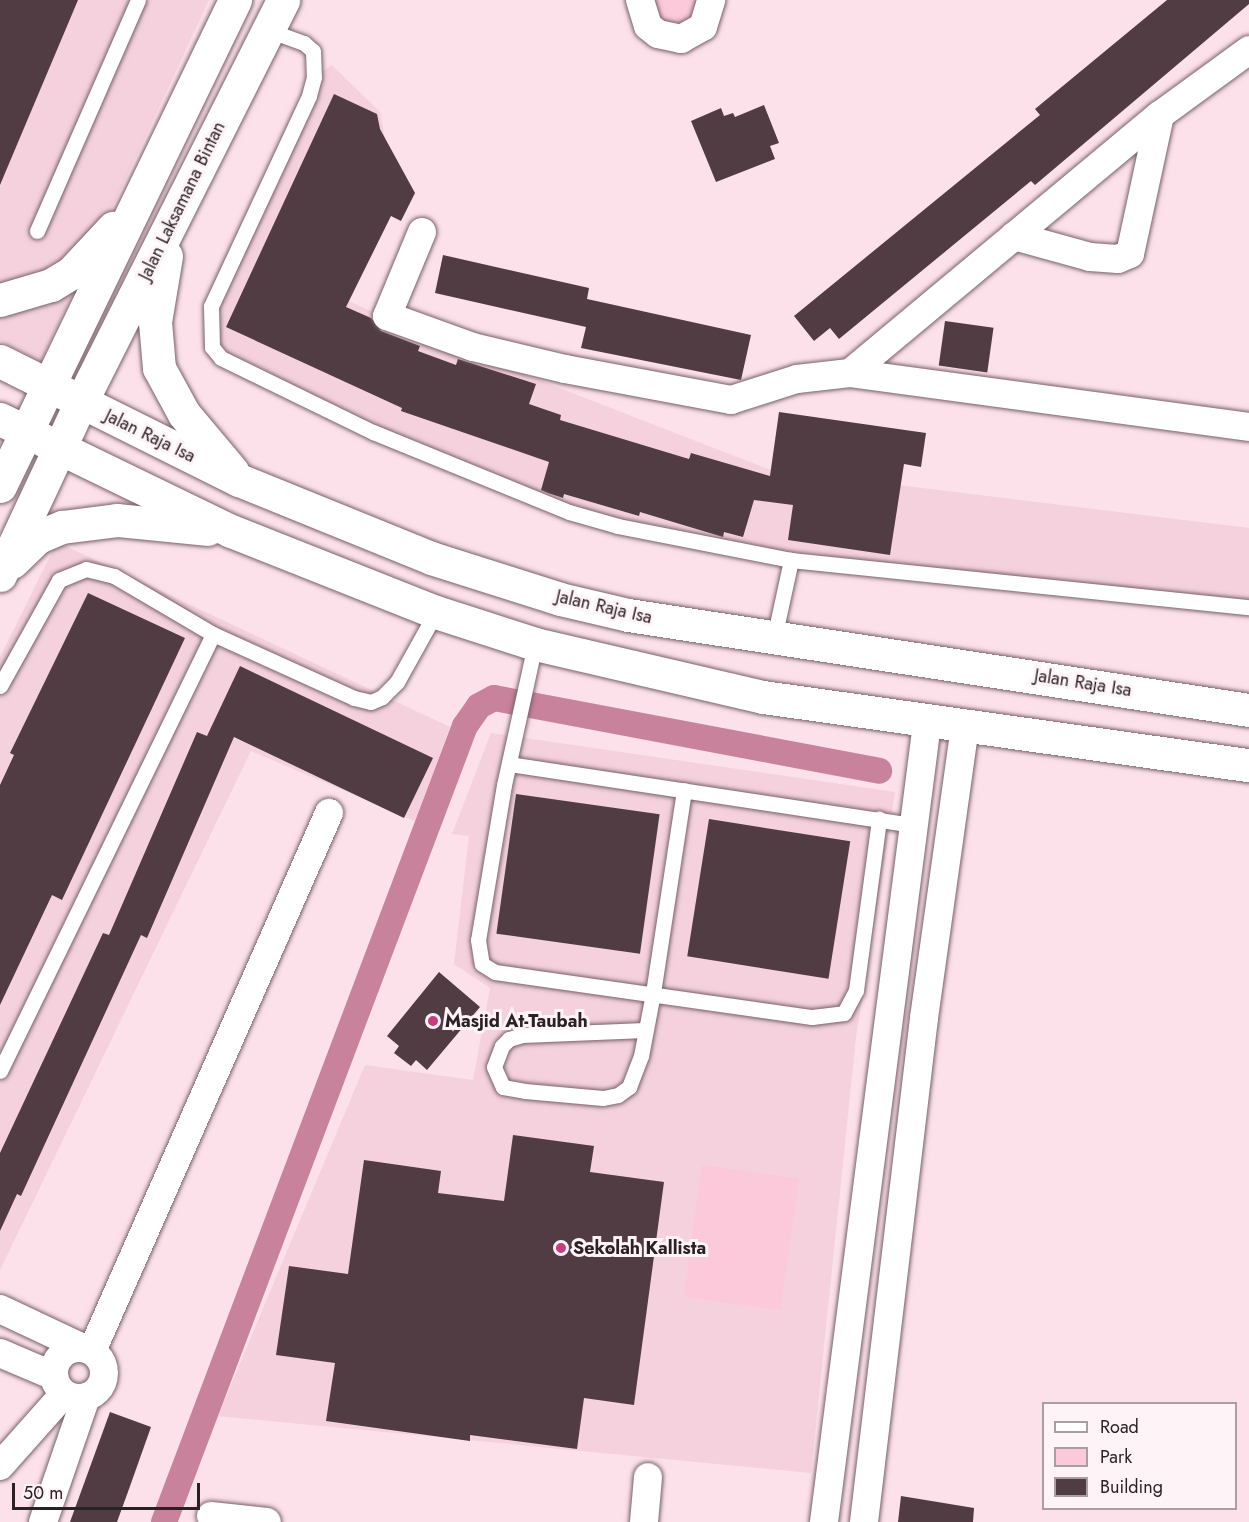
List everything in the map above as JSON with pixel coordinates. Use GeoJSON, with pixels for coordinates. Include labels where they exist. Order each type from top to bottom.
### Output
{"type":"FeatureCollection","features":[{"type":"Feature","properties":{"kind":"main road"},"geometry":{"type":"LineString","coordinates":[[0,486],[13,425],[48,387],[235,0]]}},
{"type":"Feature","properties":{"kind":"main road","name":"Jalan Laksamana Bintan"},"geometry":{"type":"LineString","coordinates":[[1,574],[62,449],[81,402],[283,0]]}},
{"type":"Feature","properties":{"kind":"main road"},"geometry":{"type":"LineString","coordinates":[[0,300],[51,285],[70,273],[139,197]]}},
{"type":"Feature","properties":{"kind":"main road"},"geometry":{"type":"LineString","coordinates":[[171,222],[155,322],[159,368],[184,414],[239,480]]}},
{"type":"Feature","properties":{"kind":"main road","name":"Jalan Raja Isa"},"geometry":{"type":"LineString","coordinates":[[0,362],[239,480],[431,558],[560,599],[628,615],[1249,710]]}},
{"type":"Feature","properties":{"kind":"main road"},"geometry":{"type":"LineString","coordinates":[[13,425],[231,531],[436,612],[535,644],[763,697],[927,723],[1249,765]]}},
{"type":"Feature","properties":{"kind":"main road"},"geometry":{"type":"LineString","coordinates":[[1,574],[38,537],[62,527],[117,520],[231,531]]}},
{"type":"Feature","properties":{"kind":"street"},"geometry":{"type":"LineString","coordinates":[[640,0],[648,26],[658,34],[681,39],[703,27],[711,0]]}},
{"type":"Feature","properties":{"kind":"street"},"geometry":{"type":"LineString","coordinates":[[850,373],[1160,115],[1249,50]]}},
{"type":"Feature","properties":{"kind":"street"},"geometry":{"type":"LineString","coordinates":[[1014,236],[1090,257],[1118,259],[1130,254],[1160,115]]}},
{"type":"Feature","properties":{"kind":"street"},"geometry":{"type":"LineString","coordinates":[[422,232],[387,316],[473,346],[565,369],[731,400],[797,380],[850,373],[1249,428]]}},
{"type":"Feature","properties":{"kind":"street"},"geometry":{"type":"LineString","coordinates":[[824,1522],[887,1012],[927,723]]}},
{"type":"Feature","properties":{"kind":"street"},"geometry":{"type":"LineString","coordinates":[[864,1522],[924,1018],[965,728]]}},
{"type":"Feature","properties":{"kind":"street"},"geometry":{"type":"LineString","coordinates":[[88,1349],[329,813]]}},
{"type":"Feature","properties":{"kind":"street"},"geometry":{"type":"LineString","coordinates":[[887,1012],[924,1018]]}},
{"type":"Feature","properties":{"kind":"street"},"geometry":{"type":"LineString","coordinates":[[0,1309],[88,1349],[104,1366],[104,1376],[101,1386],[68,1389],[0,1353]]}},
{"type":"Feature","properties":{"kind":"street"},"geometry":{"type":"LineString","coordinates":[[43,1522],[68,1389],[61,1355],[88,1349]]}},
{"type":"Feature","properties":{"kind":"street"},"geometry":{"type":"LineString","coordinates":[[0,1466],[68,1389]]}},
{"type":"Feature","properties":{"kind":"street"},"geometry":{"type":"LineString","coordinates":[[644,1522],[648,1478]]}},
{"type":"Feature","properties":{"kind":"street"},"geometry":{"type":"LineString","coordinates":[[211,1516],[267,1522]]}},
{"type":"Feature","properties":{"kind":"lane"},"geometry":{"type":"LineString","coordinates":[[37,231],[138,0]]}},
{"type":"Feature","properties":{"kind":"lane"},"geometry":{"type":"LineString","coordinates":[[268,30],[304,43],[314,51],[315,69],[309,96],[211,306],[212,347],[221,358],[374,432],[569,512],[618,526],[791,560],[1249,607]]}},
{"type":"Feature","properties":{"kind":"lane"},"geometry":{"type":"LineString","coordinates":[[774,638],[791,560]]}},
{"type":"Feature","properties":{"kind":"lane"},"geometry":{"type":"LineString","coordinates":[[0,686],[59,580],[72,572],[97,570],[114,576],[213,634],[354,698],[371,702],[382,697],[397,682],[436,612]]}},
{"type":"Feature","properties":{"kind":"lane"},"geometry":{"type":"LineString","coordinates":[[0,1071],[213,634]]}},
{"type":"Feature","properties":{"kind":"lane"},"geometry":{"type":"LineString","coordinates":[[535,644],[510,764],[478,940],[482,964],[506,974],[812,1017],[844,1013],[856,990],[879,819]]}},
{"type":"Feature","properties":{"kind":"lane"},"geometry":{"type":"LineString","coordinates":[[510,764],[914,825]]}},
{"type":"Feature","properties":{"kind":"lane"},"geometry":{"type":"LineString","coordinates":[[645,1030],[522,1035],[509,1039],[502,1046],[494,1067],[503,1087],[588,1098],[618,1095],[629,1087],[635,1075],[645,1030],[653,993],[684,790]]}},
{"type":"Feature","properties":{"kind":"shaded area"},"geometry":{"type":"Polygon","coordinates":[[[0,0],[209,0],[41,361],[0,341],[0,0]]]}},
{"type":"Feature","properties":{"kind":"shaded area"},"geometry":{"type":"Polygon","coordinates":[[[332,65],[380,112],[385,139],[315,286],[436,340],[768,469],[1249,528],[1249,607],[791,560],[569,512],[221,358],[208,321],[314,77],[332,65]]]}},
{"type":"Feature","properties":{"kind":"shaded area"},"geometry":{"type":"Polygon","coordinates":[[[57,542],[450,727],[415,821],[251,751],[0,1270],[0,657],[57,542]]]}},
{"type":"Feature","properties":{"kind":"shaded area","name":"Sekolah Kallista"},"geometry":{"type":"Polygon","coordinates":[[[491,733],[895,792],[856,1037],[811,1473],[218,1416],[365,1065],[473,1080],[490,988],[454,964],[469,836],[452,834],[491,733]]]}},
{"type":"Feature","properties":{"kind":"green space"},"geometry":{"type":"Polygon","coordinates":[[[652,0],[698,0],[695,17],[682,27],[659,22],[652,0]]]}},
{"type":"Feature","properties":{"kind":"green space"},"geometry":{"type":"Polygon","coordinates":[[[702,1165],[799,1179],[781,1310],[683,1297],[702,1165]]]}},
{"type":"Feature","properties":{"kind":"building"},"geometry":{"type":"Polygon","coordinates":[[[0,0],[78,0],[0,185],[0,0]]]}},
{"type":"Feature","properties":{"kind":"building"},"geometry":{"type":"Polygon","coordinates":[[[1167,0],[1249,0],[1249,4],[1035,185],[1031,181],[839,339],[830,328],[814,341],[794,316],[1040,115],[1035,109],[1167,0]]]}},
{"type":"Feature","properties":{"kind":"building"},"geometry":{"type":"Polygon","coordinates":[[[334,94],[377,114],[380,129],[415,193],[401,221],[391,216],[346,307],[371,318],[381,331],[420,346],[418,351],[456,365],[458,359],[536,384],[529,404],[561,415],[560,420],[689,459],[691,453],[770,476],[779,412],[926,433],[921,467],[904,464],[890,555],[788,540],[793,505],[754,500],[743,537],[724,532],[723,537],[640,512],[639,516],[564,494],[563,498],[548,493],[541,490],[549,462],[401,411],[402,408],[226,327],[334,94]]]}},
{"type":"Feature","properties":{"kind":"building"},"geometry":{"type":"Polygon","coordinates":[[[764,105],[779,143],[770,146],[775,159],[716,182],[691,121],[721,108],[724,116],[733,113],[735,117],[764,105]]]}},
{"type":"Feature","properties":{"kind":"building"},"geometry":{"type":"Polygon","coordinates":[[[443,255],[589,288],[587,299],[751,335],[741,380],[581,348],[586,327],[435,293],[443,255]]]}},
{"type":"Feature","properties":{"kind":"building"},"geometry":{"type":"Polygon","coordinates":[[[945,321],[994,328],[987,372],[939,366],[945,321]]]}},
{"type":"Feature","properties":{"kind":"building"},"geometry":{"type":"Polygon","coordinates":[[[88,593],[185,638],[62,900],[52,895],[0,1005],[0,785],[14,755],[10,753],[88,593]]]}},
{"type":"Feature","properties":{"kind":"building"},"geometry":{"type":"Polygon","coordinates":[[[240,666],[433,758],[404,818],[234,737],[147,938],[141,935],[21,1196],[17,1194],[0,1231],[0,1153],[103,933],[109,935],[197,732],[207,736],[240,666]]]}},
{"type":"Feature","properties":{"kind":"building"},"geometry":{"type":"Polygon","coordinates":[[[516,794],[660,814],[640,954],[496,934],[516,794]]]}},
{"type":"Feature","properties":{"kind":"building"},"geometry":{"type":"Polygon","coordinates":[[[709,819],[850,841],[828,979],[687,956],[709,819]]]}},
{"type":"Feature","properties":{"kind":"building","name":"Masjid At-Taubah"},"geometry":{"type":"Polygon","coordinates":[[[439,972],[480,1007],[427,1070],[416,1060],[411,1066],[394,1053],[399,1046],[387,1036],[439,972]]]}},
{"type":"Feature","properties":{"kind":"building"},"geometry":{"type":"Polygon","coordinates":[[[513,1135],[594,1146],[590,1172],[664,1182],[634,1405],[584,1398],[577,1449],[470,1435],[470,1441],[326,1421],[335,1363],[276,1355],[289,1266],[348,1274],[364,1160],[441,1171],[438,1193],[504,1201],[513,1135]]]}},
{"type":"Feature","properties":{"kind":"building"},"geometry":{"type":"Polygon","coordinates":[[[110,1412],[151,1427],[117,1522],[70,1522],[110,1412]]]}},
{"type":"Feature","properties":{"kind":"building"},"geometry":{"type":"Polygon","coordinates":[[[901,1496],[974,1508],[973,1522],[898,1522],[901,1496]]]}},
{"type":"Feature","properties":{"kind":"waterway"},"geometry":{"type":"LineString","coordinates":[[164,1522],[465,726],[479,706],[494,698],[879,771]]}},
{"type":"Feature","properties":{"kind":"place","name":"Masjid At-Taubah"},"geometry":{"type":"Point","coordinates":[433,1021]}},
{"type":"Feature","properties":{"kind":"place","name":"Sekolah Kallista"},"geometry":{"type":"Point","coordinates":[561,1248]}}]}
